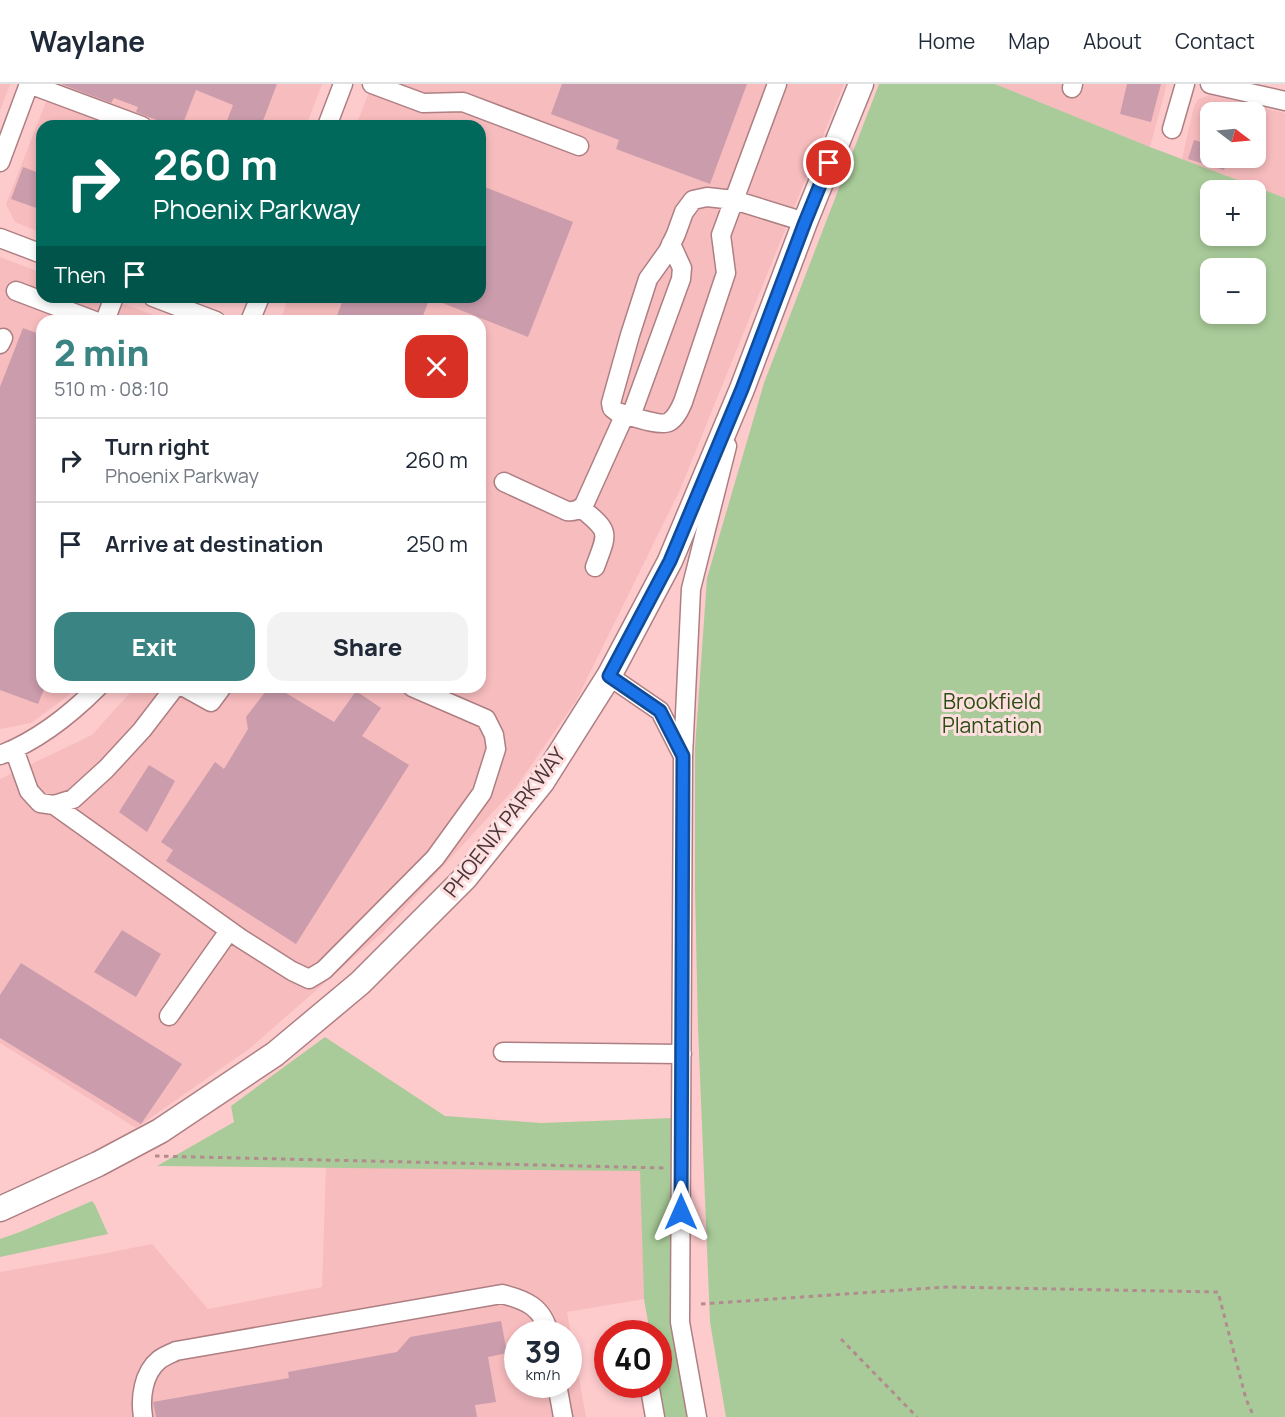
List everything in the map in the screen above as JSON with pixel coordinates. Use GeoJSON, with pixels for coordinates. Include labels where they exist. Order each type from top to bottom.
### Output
{"type":"FeatureCollection","features":[{"type":"Feature","properties":{"kind":"main road","name":"PHOENIX PARKWAY"},"geometry":{"type":"LineString","coordinates":[[0,1209],[98,1164],[160,1131],[275,1054],[360,983],[465,878],[542,782],[609,676],[670,561],[742,389],[805,222],[861,84]]}},
{"type":"Feature","properties":{"kind":"street"},"geometry":{"type":"LineString","coordinates":[[0,162],[29,84],[126,120]]}},
{"type":"Feature","properties":{"kind":"street"},"geometry":{"type":"LineString","coordinates":[[329,120],[343,84]]}},
{"type":"Feature","properties":{"kind":"street"},"geometry":{"type":"LineString","coordinates":[[372,84],[423,103],[463,102],[579,146]]}},
{"type":"Feature","properties":{"kind":"street"},"geometry":{"type":"LineString","coordinates":[[777,84],[734,200],[721,235],[726,273],[683,402],[669,422],[660,424],[617,412],[612,408],[611,403],[648,279],[668,251],[684,212],[693,200],[707,197],[734,200],[805,222]]}},
{"type":"Feature","properties":{"kind":"street"},"geometry":{"type":"LineString","coordinates":[[1172,129],[1185,84]]}},
{"type":"Feature","properties":{"kind":"street"},"geometry":{"type":"LineString","coordinates":[[1210,84],[1285,101]]}},
{"type":"Feature","properties":{"kind":"street"},"geometry":{"type":"LineString","coordinates":[[0,238],[36,252]]}},
{"type":"Feature","properties":{"kind":"street"},"geometry":{"type":"LineString","coordinates":[[504,482],[567,511],[574,512],[584,505],[628,415],[681,279],[682,268],[671,244]]}},
{"type":"Feature","properties":{"kind":"street"},"geometry":{"type":"LineString","coordinates":[[16,291],[36,299]]}},
{"type":"Feature","properties":{"kind":"street"},"geometry":{"type":"LineString","coordinates":[[48,303],[79,315]]}},
{"type":"Feature","properties":{"kind":"street"},"geometry":{"type":"LineString","coordinates":[[169,303],[200,315]]}},
{"type":"Feature","properties":{"kind":"street"},"geometry":{"type":"LineString","coordinates":[[697,1417],[680,1322],[683,756],[691,589],[742,389]]}},
{"type":"Feature","properties":{"kind":"street"},"geometry":{"type":"LineString","coordinates":[[581,508],[603,529],[606,539],[595,567]]}},
{"type":"Feature","properties":{"kind":"street"},"geometry":{"type":"LineString","coordinates":[[609,676],[660,711],[683,756]]}},
{"type":"Feature","properties":{"kind":"street"},"geometry":{"type":"LineString","coordinates":[[91,693],[58,723],[7,752],[29,791],[40,803],[54,806],[230,931],[309,979],[324,970],[435,858],[482,793],[496,749],[494,735],[486,719],[426,693]]}},
{"type":"Feature","properties":{"kind":"street"},"geometry":{"type":"LineString","coordinates":[[54,806],[73,799],[106,769],[142,730],[170,693]]}},
{"type":"Feature","properties":{"kind":"street"},"geometry":{"type":"LineString","coordinates":[[195,693],[211,702],[218,693]]}},
{"type":"Feature","properties":{"kind":"street"},"geometry":{"type":"LineString","coordinates":[[169,1016],[230,931]]}},
{"type":"Feature","properties":{"kind":"street"},"geometry":{"type":"LineString","coordinates":[[503,1052],[682,1054]]}},
{"type":"Feature","properties":{"kind":"street"},"geometry":{"type":"LineString","coordinates":[[143,1417],[141,1409],[143,1390],[149,1371],[159,1360],[176,1351],[502,1294],[521,1299],[537,1310],[544,1320]]}},
{"type":"Feature","properties":{"kind":"street"},"geometry":{"type":"LineString","coordinates":[[560,1398],[563,1417]]}},
{"type":"Feature","properties":{"kind":"street"},"geometry":{"type":"LineString","coordinates":[[652,1398],[655,1417]]}},
{"type":"Feature","properties":{"kind":"path"},"geometry":{"type":"LineString","coordinates":[[151,1156],[681,1168]]}},
{"type":"Feature","properties":{"kind":"path"},"geometry":{"type":"LineString","coordinates":[[700,1304],[946,1287],[1218,1292],[1246,1400],[1254,1417]]}},
{"type":"Feature","properties":{"kind":"path"},"geometry":{"type":"LineString","coordinates":[[841,1339],[917,1417]]}},
{"type":"Feature","properties":{"kind":"shaded area"},"geometry":{"type":"Polygon","coordinates":[[[0,84],[10,84],[0,111],[0,84]]]}},
{"type":"Feature","properties":{"kind":"shaded area"},"geometry":{"type":"Polygon","coordinates":[[[53,84],[322,84],[308,120],[39,120],[53,84]]]}},
{"type":"Feature","properties":{"kind":"shaded area"},"geometry":{"type":"Polygon","coordinates":[[[372,84],[844,84],[680,490],[576,701],[516,787],[383,932],[249,1049],[136,1128],[0,1043],[0,779],[92,735],[130,693],[486,693],[486,315],[282,315],[287,303],[486,303],[486,120],[358,120],[372,84]]]}},
{"type":"Feature","properties":{"kind":"shaded area"},"geometry":{"type":"Polygon","coordinates":[[[995,84],[1167,84],[1150,147],[995,84]]]}},
{"type":"Feature","properties":{"kind":"shaded area"},"geometry":{"type":"Polygon","coordinates":[[[1210,95],[1239,102],[1200,102],[1200,166],[1182,159],[1194,106],[1198,99],[1210,95]]]}},
{"type":"Feature","properties":{"kind":"shaded area"},"geometry":{"type":"Polygon","coordinates":[[[1266,108],[1285,113],[1285,198],[1266,191],[1266,180],[1237,180],[1206,168],[1266,168],[1266,108]]]}},
{"type":"Feature","properties":{"kind":"shaded area"},"geometry":{"type":"Polygon","coordinates":[[[36,127],[36,231],[15,222],[6,204],[36,127]]]}},
{"type":"Feature","properties":{"kind":"shaded area"},"geometry":{"type":"Polygon","coordinates":[[[0,257],[36,271],[36,303],[122,303],[153,315],[36,315],[36,693],[70,693],[31,723],[0,729],[0,257]]]}},
{"type":"Feature","properties":{"kind":"shaded area"},"geometry":{"type":"Polygon","coordinates":[[[326,1166],[641,1169],[644,1299],[567,1312],[568,1320],[504,1320],[504,1398],[582,1398],[582,1395],[586,1417],[0,1417],[0,1272],[152,1244],[208,1309],[322,1287],[326,1166]]]}},
{"type":"Feature","properties":{"kind":"green space","name":"Brookfield Plantation"},"geometry":{"type":"Polygon","coordinates":[[[879,84],[995,84],[1200,166],[1200,168],[1237,180],[1200,180],[1200,246],[1266,246],[1266,191],[1285,198],[1285,1417],[726,1417],[710,1322],[698,1028],[695,748],[707,578],[764,383],[879,84]]]}},
{"type":"Feature","properties":{"kind":"green space"},"geometry":{"type":"Polygon","coordinates":[[[325,1037],[445,1116],[541,1123],[673,1118],[690,1417],[664,1417],[661,1398],[672,1398],[672,1320],[648,1320],[644,1299],[640,1171],[157,1166],[234,1122],[231,1106],[325,1037]]]}},
{"type":"Feature","properties":{"kind":"green space"},"geometry":{"type":"Polygon","coordinates":[[[92,1201],[108,1234],[0,1257],[0,1239],[92,1201]]]}},
{"type":"Feature","properties":{"kind":"building"},"geometry":{"type":"Polygon","coordinates":[[[61,84],[277,84],[263,120],[227,120],[233,105],[196,90],[184,120],[157,120],[136,112],[138,107],[114,98],[111,103],[61,84]]]}},
{"type":"Feature","properties":{"kind":"building"},"geometry":{"type":"Polygon","coordinates":[[[562,84],[747,84],[710,184],[616,149],[619,140],[551,114],[562,84]]]}},
{"type":"Feature","properties":{"kind":"building"},"geometry":{"type":"Polygon","coordinates":[[[1127,84],[1161,84],[1151,122],[1120,114],[1127,84]]]}},
{"type":"Feature","properties":{"kind":"building"},"geometry":{"type":"Polygon","coordinates":[[[1194,140],[1200,142],[1200,163],[1188,159],[1194,140]]]}},
{"type":"Feature","properties":{"kind":"building"},"geometry":{"type":"Polygon","coordinates":[[[23,167],[36,172],[36,208],[11,199],[23,167]]]}},
{"type":"Feature","properties":{"kind":"building"},"geometry":{"type":"Polygon","coordinates":[[[486,187],[573,222],[528,337],[486,320],[486,315],[473,315],[443,303],[486,303],[486,187]]]}},
{"type":"Feature","properties":{"kind":"building"},"geometry":{"type":"Polygon","coordinates":[[[342,303],[428,303],[423,315],[337,315],[342,303]]]}},
{"type":"Feature","properties":{"kind":"building"},"geometry":{"type":"Polygon","coordinates":[[[23,328],[36,333],[36,693],[43,693],[38,704],[0,690],[0,387],[23,328]]]}},
{"type":"Feature","properties":{"kind":"building"},"geometry":{"type":"Polygon","coordinates":[[[264,693],[286,693],[334,722],[355,693],[359,693],[381,708],[362,736],[409,765],[296,944],[166,861],[173,850],[161,842],[215,762],[224,769],[248,729],[246,717],[264,693]]]}},
{"type":"Feature","properties":{"kind":"building"},"geometry":{"type":"Polygon","coordinates":[[[149,765],[175,781],[147,832],[119,812],[149,765]]]}},
{"type":"Feature","properties":{"kind":"building"},"geometry":{"type":"Polygon","coordinates":[[[122,930],[161,954],[136,997],[94,972],[122,930]]]}},
{"type":"Feature","properties":{"kind":"building"},"geometry":{"type":"Polygon","coordinates":[[[21,963],[182,1064],[141,1124],[0,1038],[0,995],[21,963]]]}},
{"type":"Feature","properties":{"kind":"building"},"geometry":{"type":"Polygon","coordinates":[[[501,1321],[504,1354],[488,1357],[496,1402],[475,1405],[477,1417],[156,1417],[153,1402],[289,1378],[288,1372],[397,1352],[410,1337],[501,1321]]]}},
{"type":"Feature","properties":{"kind":"route"},"geometry":{"type":"LineString","coordinates":[[681,1212],[683,756],[660,711],[609,676],[670,561],[742,389],[829,163]]}}]}
